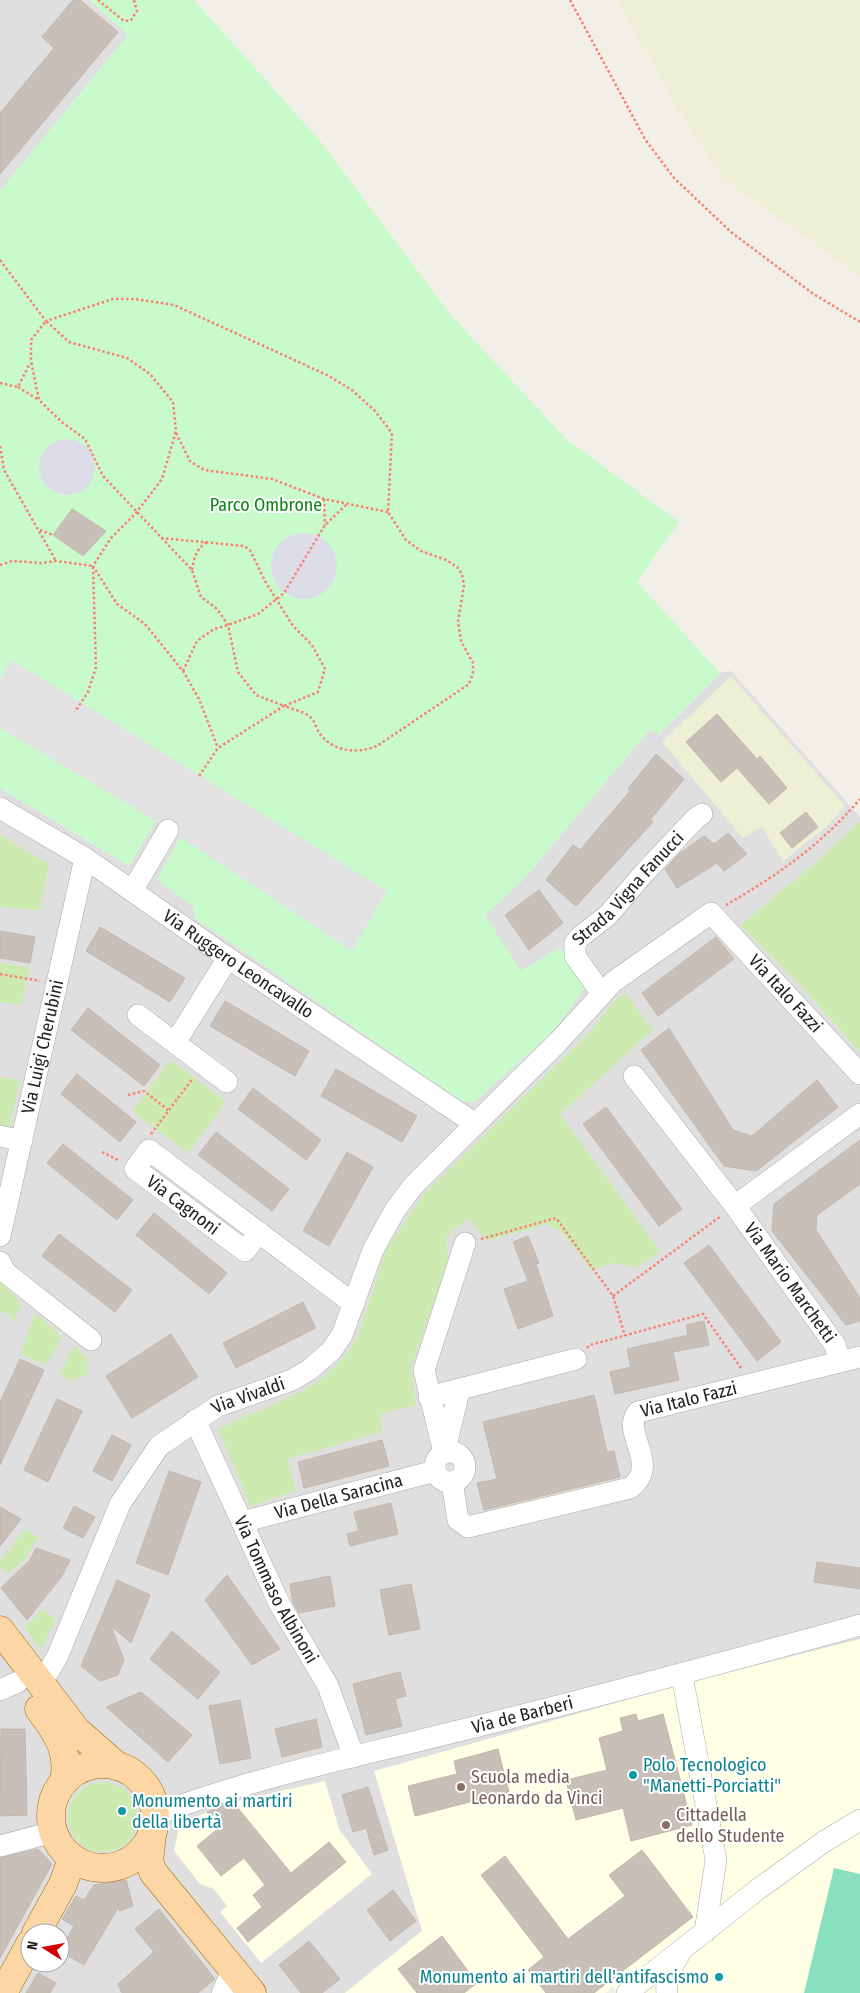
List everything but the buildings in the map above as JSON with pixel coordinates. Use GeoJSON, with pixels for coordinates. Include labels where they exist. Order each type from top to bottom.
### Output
{"type":"FeatureCollection","features":[{"type":"Feature","properties":{"kind":"main road"},"geometry":{"type":"LineString","coordinates":[[0,1630],[19,1684],[77,1731],[116,1766],[139,1779],[150,1796],[153,1824],[149,1861],[153,1872],[227,1981],[252,1993]]}},
{"type":"Feature","properties":{"kind":"main road"},"geometry":{"type":"LineString","coordinates":[[0,1659],[47,1719],[62,1744],[66,1762],[64,1782]]}},
{"type":"Feature","properties":{"kind":"main road"},"geometry":{"type":"LineString","coordinates":[[116,1766],[94,1765],[72,1774],[64,1782],[53,1800],[51,1811],[53,1832],[64,1851],[72,1859],[84,1865],[111,1868],[124,1864],[136,1856],[153,1824]]}},
{"type":"Feature","properties":{"kind":"main road"},"geometry":{"type":"LineString","coordinates":[[42,1923],[63,1884],[72,1859]]}},
{"type":"Feature","properties":{"kind":"main road"},"geometry":{"type":"LineString","coordinates":[[3,1993],[20,1962]]}},
{"type":"Feature","properties":{"kind":"street","name":"Via Ruggero Leoncavallo"},"geometry":{"type":"LineString","coordinates":[[0,808],[85,858],[228,958],[474,1123]]}},
{"type":"Feature","properties":{"kind":"street","name":"Strada Vigna Fanucci"},"geometry":{"type":"LineString","coordinates":[[602,994],[576,956],[575,943],[608,915],[645,872],[702,814]]}},
{"type":"Feature","properties":{"kind":"street"},"geometry":{"type":"LineString","coordinates":[[132,891],[168,830]]}},
{"type":"Feature","properties":{"kind":"street","name":"Via Luigi Cherubini"},"geometry":{"type":"LineString","coordinates":[[0,1236],[85,858]]}},
{"type":"Feature","properties":{"kind":"street"},"geometry":{"type":"LineString","coordinates":[[474,1123],[558,1042],[613,982],[648,955],[711,913]]}},
{"type":"Feature","properties":{"kind":"street","name":"Via Italo Fazzi"},"geometry":{"type":"LineString","coordinates":[[711,913],[860,1074]]}},
{"type":"Feature","properties":{"kind":"street"},"geometry":{"type":"LineString","coordinates":[[175,1043],[228,958]]}},
{"type":"Feature","properties":{"kind":"street"},"geometry":{"type":"LineString","coordinates":[[138,1015],[227,1082]]}},
{"type":"Feature","properties":{"kind":"street","name":"Via Mario Marchetti"},"geometry":{"type":"LineString","coordinates":[[634,1076],[734,1206],[835,1345],[850,1359]]}},
{"type":"Feature","properties":{"kind":"street","name":"Via Mario Marchetti"},"geometry":{"type":"LineString","coordinates":[[734,1206],[860,1114]]}},
{"type":"Feature","properties":{"kind":"street","name":"Via Vivaldi"},"geometry":{"type":"LineString","coordinates":[[19,1684],[49,1671],[58,1655],[120,1504],[159,1446],[218,1406],[292,1380],[320,1362],[331,1351],[342,1335],[372,1250],[395,1210],[413,1186],[474,1123]]}},
{"type":"Feature","properties":{"kind":"street"},"geometry":{"type":"LineString","coordinates":[[0,1136],[22,1141]]}},
{"type":"Feature","properties":{"kind":"street","name":"Via Cagnoni"},"geometry":{"type":"LineString","coordinates":[[149,1150],[135,1169],[213,1228],[245,1251],[259,1232],[354,1304]]}},
{"type":"Feature","properties":{"kind":"street"},"geometry":{"type":"LineString","coordinates":[[444,1469],[424,1370],[465,1244]]}},
{"type":"Feature","properties":{"kind":"street"},"geometry":{"type":"LineString","coordinates":[[0,1262],[5,1272],[91,1340]]}},
{"type":"Feature","properties":{"kind":"street"},"geometry":{"type":"LineString","coordinates":[[429,1398],[576,1359]]}},
{"type":"Feature","properties":{"kind":"street","name":"Via Italo Fazzi"},"geometry":{"type":"LineString","coordinates":[[444,1469],[458,1520],[468,1527],[630,1488],[638,1480],[643,1468],[633,1424],[638,1412],[850,1359]]}},
{"type":"Feature","properties":{"kind":"street"},"geometry":{"type":"LineString","coordinates":[[444,1469],[459,1391]]}},
{"type":"Feature","properties":{"kind":"street","name":"Via Tommaso Albinoni"},"geometry":{"type":"LineString","coordinates":[[195,1420],[280,1605],[328,1686],[354,1757]]}},
{"type":"Feature","properties":{"kind":"street","name":"Via Della Saracina"},"geometry":{"type":"LineString","coordinates":[[242,1522],[444,1469]]}},
{"type":"Feature","properties":{"kind":"street","name":"Via de Barberi"},"geometry":{"type":"LineString","coordinates":[[153,1824],[185,1803],[354,1757],[683,1680],[860,1625]]}},
{"type":"Feature","properties":{"kind":"street"},"geometry":{"type":"LineString","coordinates":[[683,1680],[716,1860],[704,1932]]}},
{"type":"Feature","properties":{"kind":"street"},"geometry":{"type":"LineString","coordinates":[[628,1993],[757,1890],[825,1841],[860,1820]]}},
{"type":"Feature","properties":{"kind":"street"},"geometry":{"type":"LineString","coordinates":[[0,1846],[53,1832]]}},
{"type":"Feature","properties":{"kind":"street"},"geometry":{"type":"LineString","coordinates":[[667,1993],[667,1980],[671,1968],[683,1948]]}},
{"type":"Feature","properties":{"kind":"path"},"geometry":{"type":"LineString","coordinates":[[98,0],[124,21],[130,20],[137,11],[134,0]]}},
{"type":"Feature","properties":{"kind":"path"},"geometry":{"type":"LineString","coordinates":[[570,0],[645,138],[674,178],[731,232],[812,293],[860,322]]}},
{"type":"Feature","properties":{"kind":"path"},"geometry":{"type":"LineString","coordinates":[[0,260],[46,321],[69,342],[127,358],[150,374],[173,402],[176,431],[190,461],[204,470],[272,479],[324,499],[388,512]]}},
{"type":"Feature","properties":{"kind":"path"},"geometry":{"type":"LineString","coordinates":[[0,383],[18,388],[39,400],[63,423],[85,439],[103,476],[192,570],[201,597],[217,609],[228,626],[238,672],[256,695],[310,716],[321,736],[334,746],[351,751],[360,751],[377,746],[469,684],[474,674],[473,663],[461,641],[458,622],[464,585],[462,574],[451,564],[421,550],[406,540],[388,512],[392,433],[375,411],[352,390],[327,375],[174,305],[135,299],[113,299],[46,321],[31,340],[31,361],[39,400]]}},
{"type":"Feature","properties":{"kind":"path"},"geometry":{"type":"LineString","coordinates":[[18,388],[31,361]]}},
{"type":"Feature","properties":{"kind":"path"},"geometry":{"type":"LineString","coordinates":[[75,712],[88,692],[96,667],[93,566],[110,538],[136,513],[162,479],[176,431]]}},
{"type":"Feature","properties":{"kind":"path"},"geometry":{"type":"LineString","coordinates":[[0,446],[4,470],[56,561]]}},
{"type":"Feature","properties":{"kind":"path"},"geometry":{"type":"LineString","coordinates":[[324,499],[325,525]]}},
{"type":"Feature","properties":{"kind":"path"},"geometry":{"type":"LineString","coordinates":[[183,671],[197,641],[214,629],[228,626],[258,614],[284,593],[325,525],[347,504]]}},
{"type":"Feature","properties":{"kind":"path"},"geometry":{"type":"LineString","coordinates":[[38,530],[54,535]]}},
{"type":"Feature","properties":{"kind":"path"},"geometry":{"type":"LineString","coordinates":[[161,538],[207,541],[244,546],[250,550],[265,581],[278,599],[293,626],[312,645],[325,669],[318,692],[284,706],[218,748],[199,776]]}},
{"type":"Feature","properties":{"kind":"path"},"geometry":{"type":"LineString","coordinates":[[192,570],[194,558],[200,546],[207,541]]}},
{"type":"Feature","properties":{"kind":"path"},"geometry":{"type":"LineString","coordinates":[[0,565],[12,562],[41,563],[56,561],[93,566]]}},
{"type":"Feature","properties":{"kind":"path"},"geometry":{"type":"LineString","coordinates":[[93,566],[117,604],[145,624],[183,671],[199,698],[218,748]]}},
{"type":"Feature","properties":{"kind":"path"},"geometry":{"type":"LineString","coordinates":[[711,913],[776,876],[836,828],[860,799]]}},
{"type":"Feature","properties":{"kind":"path"},"geometry":{"type":"LineString","coordinates":[[0,974],[57,984]]}},
{"type":"Feature","properties":{"kind":"path"},"geometry":{"type":"LineString","coordinates":[[149,1150],[151,1133],[203,1064]]}},
{"type":"Feature","properties":{"kind":"path"},"geometry":{"type":"LineString","coordinates":[[128,1095],[144,1090],[168,1110]]}},
{"type":"Feature","properties":{"kind":"path"},"geometry":{"type":"LineString","coordinates":[[613,1296],[734,1206]]}},
{"type":"Feature","properties":{"kind":"path"},"geometry":{"type":"LineString","coordinates":[[465,1244],[556,1218],[613,1296],[625,1336]]}},
{"type":"Feature","properties":{"kind":"path"},"geometry":{"type":"LineString","coordinates":[[576,1359],[590,1345],[703,1314],[751,1384]]}},
{"type":"Feature","properties":{"kind":"shaded area"},"geometry":{"type":"Polygon","coordinates":[[[0,0],[90,0],[128,35],[0,191],[0,0]]]}},
{"type":"Feature","properties":{"kind":"shaded area"},"geometry":{"type":"Polygon","coordinates":[[[617,0],[860,0],[860,276],[724,179],[686,123],[617,0]]]}},
{"type":"Feature","properties":{"kind":"shaded area"},"geometry":{"type":"Polygon","coordinates":[[[62,439],[72,439],[87,447],[93,456],[95,467],[93,478],[87,487],[72,495],[62,495],[51,490],[44,483],[39,472],[39,462],[44,451],[51,444],[62,439]]]}},
{"type":"Feature","properties":{"kind":"shaded area"},"geometry":{"type":"Polygon","coordinates":[[[304,533],[317,535],[327,543],[335,553],[337,566],[335,579],[327,589],[317,597],[304,599],[291,597],[281,589],[273,579],[271,566],[273,553],[281,543],[291,535],[304,533]]]}},
{"type":"Feature","properties":{"kind":"shaded area"},"geometry":{"type":"Polygon","coordinates":[[[12,660],[387,891],[193,906],[196,919],[463,1102],[474,1102],[551,1033],[584,989],[521,972],[484,915],[523,880],[651,728],[659,735],[720,673],[731,671],[860,817],[860,821],[820,859],[740,925],[800,985],[860,1052],[860,1639],[676,1686],[422,1931],[345,1993],[0,1993],[0,788],[129,866],[156,821],[0,728],[0,678],[12,660]],[[827,826],[762,827],[783,861],[827,826]]]}},
{"type":"Feature","properties":{"kind":"shaded area"},"geometry":{"type":"Polygon","coordinates":[[[12,660],[387,891],[352,951],[156,821],[0,728],[0,678],[12,660]]]}},
{"type":"Feature","properties":{"kind":"shaded area"},"geometry":{"type":"Polygon","coordinates":[[[731,676],[845,806],[827,826],[783,861],[762,827],[743,838],[662,742],[731,676]]]}},
{"type":"Feature","properties":{"kind":"shaded area","name":"Cittadella dello Studente"},"geometry":{"type":"Polygon","coordinates":[[[860,1639],[860,1993],[617,1993],[613,1987],[605,1993],[345,1993],[422,1931],[374,1771],[676,1686],[860,1639]]]}},
{"type":"Feature","properties":{"kind":"shaded area"},"geometry":{"type":"Polygon","coordinates":[[[325,1781],[339,1829],[372,1874],[261,1963],[220,1912],[227,1906],[214,1889],[200,1884],[174,1851],[180,1823],[233,1802],[325,1781]]]}},
{"type":"Feature","properties":{"kind":"green space","name":"Parco Ombrone"},"geometry":{"type":"Polygon","coordinates":[[[90,0],[194,0],[321,142],[450,314],[566,439],[679,522],[637,582],[720,673],[658,735],[650,729],[523,880],[485,915],[521,971],[560,947],[584,989],[551,1033],[474,1102],[463,1102],[196,919],[193,906],[157,880],[180,837],[352,951],[386,891],[12,660],[0,678],[0,191],[128,35],[90,0]]]}},
{"type":"Feature","properties":{"kind":"green space"},"geometry":{"type":"Polygon","coordinates":[[[0,728],[156,821],[129,866],[0,788],[0,728]]]}},
{"type":"Feature","properties":{"kind":"green space"},"geometry":{"type":"Polygon","coordinates":[[[860,821],[860,1052],[800,985],[740,925],[820,859],[860,821]]]}},
{"type":"Feature","properties":{"kind":"green space"},"geometry":{"type":"Polygon","coordinates":[[[0,835],[49,864],[39,911],[0,906],[0,835]]]}},
{"type":"Feature","properties":{"kind":"green space"},"geometry":{"type":"Polygon","coordinates":[[[0,963],[30,968],[21,1005],[0,1002],[0,963]]]}},
{"type":"Feature","properties":{"kind":"green space"},"geometry":{"type":"Polygon","coordinates":[[[625,993],[653,1030],[560,1114],[660,1251],[637,1268],[613,1263],[591,1270],[561,1231],[553,1229],[547,1224],[487,1241],[469,1218],[446,1237],[448,1261],[411,1368],[416,1405],[380,1414],[382,1432],[287,1459],[296,1490],[251,1507],[218,1429],[304,1390],[325,1376],[346,1355],[358,1336],[387,1247],[424,1194],[588,1034],[617,998],[625,993]]]}},
{"type":"Feature","properties":{"kind":"green space"},"geometry":{"type":"Polygon","coordinates":[[[171,1060],[226,1102],[188,1153],[132,1111],[171,1060]]]}},
{"type":"Feature","properties":{"kind":"green space"},"geometry":{"type":"Polygon","coordinates":[[[0,1077],[20,1080],[10,1127],[0,1125],[0,1077]]]}},
{"type":"Feature","properties":{"kind":"green space"},"geometry":{"type":"Polygon","coordinates":[[[0,1281],[21,1304],[14,1322],[9,1314],[0,1311],[0,1281]]]}},
{"type":"Feature","properties":{"kind":"green space"},"geometry":{"type":"Polygon","coordinates":[[[35,1313],[62,1337],[46,1365],[20,1354],[35,1313]]]}},
{"type":"Feature","properties":{"kind":"green space"},"geometry":{"type":"Polygon","coordinates":[[[74,1346],[87,1357],[88,1374],[71,1381],[60,1374],[74,1346]]]}},
{"type":"Feature","properties":{"kind":"green space"},"geometry":{"type":"Polygon","coordinates":[[[24,1529],[38,1537],[26,1558],[8,1574],[0,1567],[0,1563],[24,1529]]]}},
{"type":"Feature","properties":{"kind":"green space"},"geometry":{"type":"Polygon","coordinates":[[[43,1609],[56,1620],[41,1649],[24,1627],[43,1609]]]}},
{"type":"Feature","properties":{"kind":"green space"},"geometry":{"type":"Polygon","coordinates":[[[103,1782],[122,1788],[132,1798],[138,1817],[132,1836],[122,1846],[103,1852],[84,1846],[74,1836],[68,1817],[74,1798],[84,1788],[103,1782]]]}},
{"type":"Feature","properties":{"kind":"green space"},"geometry":{"type":"Polygon","coordinates":[[[834,1868],[860,1874],[860,1993],[804,1993],[834,1868]]]}},
{"type":"Feature","properties":{"kind":"place","name":"Polo Tecnologico \"Manetti-Porciatti\""},"geometry":{"type":"Point","coordinates":[633,1775]}},
{"type":"Feature","properties":{"kind":"place","name":"Scuola media Leonardo da Vinci"},"geometry":{"type":"Point","coordinates":[461,1787]}},
{"type":"Feature","properties":{"kind":"place","name":"Monumento ai martiri della libertà"},"geometry":{"type":"Point","coordinates":[122,1811]}},
{"type":"Feature","properties":{"kind":"place","name":"Cittadella dello Studente"},"geometry":{"type":"Point","coordinates":[666,1825]}},
{"type":"Feature","properties":{"kind":"place","name":"Monumento ai martiri dell'antifascismo"},"geometry":{"type":"Point","coordinates":[719,1977]}}]}
